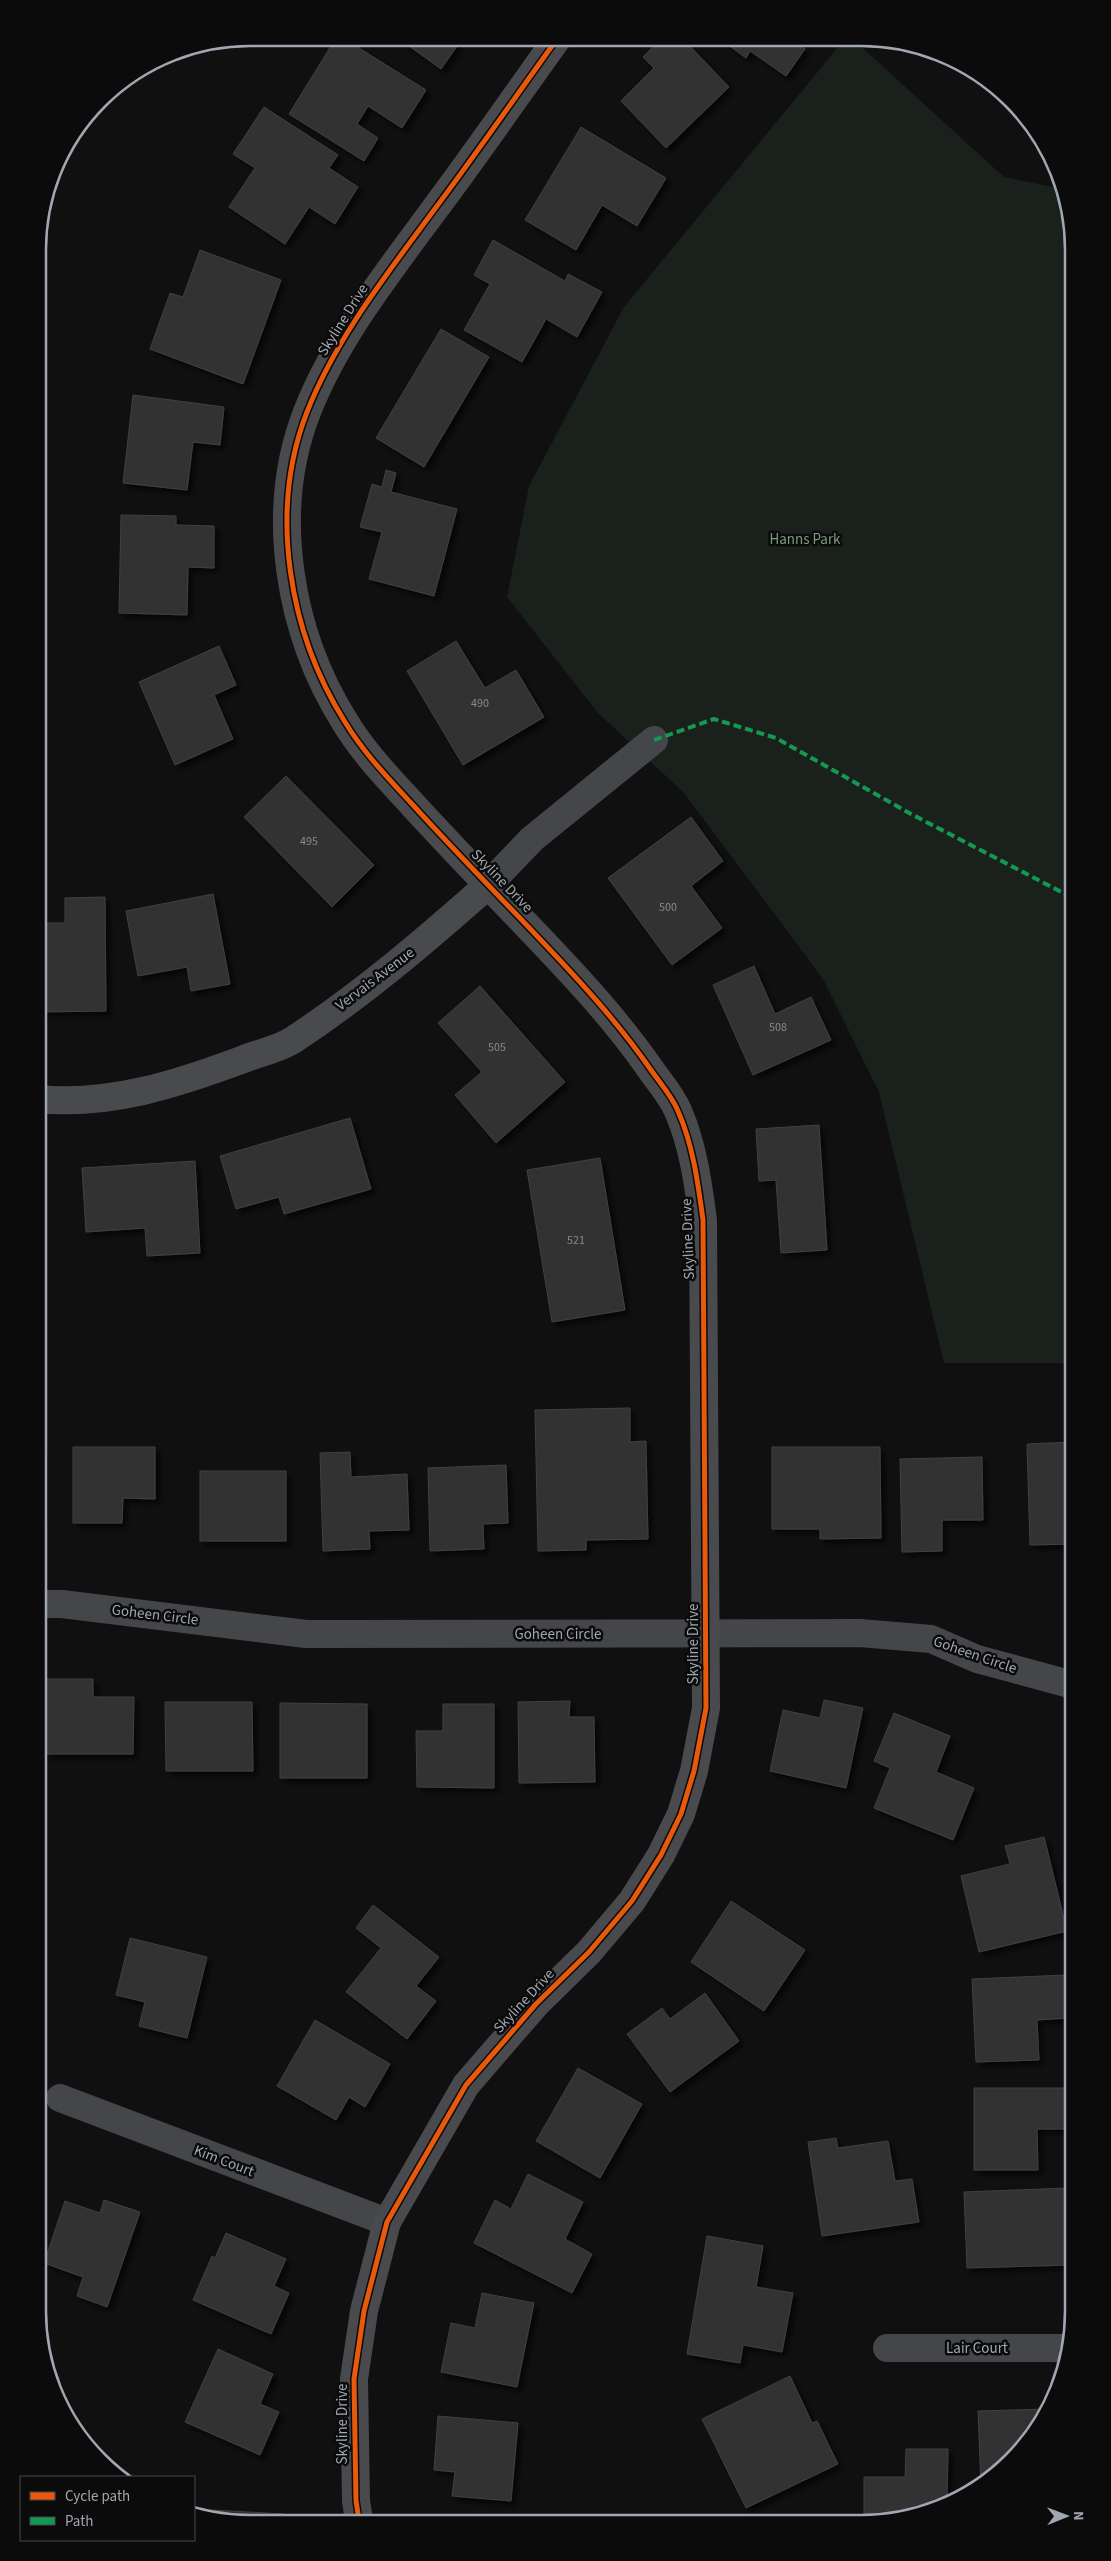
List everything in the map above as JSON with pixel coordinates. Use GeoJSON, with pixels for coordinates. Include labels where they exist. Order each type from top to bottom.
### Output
{"type":"FeatureCollection","features":[{"type":"Feature","properties":{"kind":"street","name":"Skyline Drive"},"geometry":{"type":"LineString","coordinates":[[358,2515],[356,2501],[354,2379],[364,2311],[387,2222],[466,2085],[536,2004],[590,1952],[632,1901],[661,1855],[681,1814],[694,1770],[706,1708],[703,1220],[695,1161],[677,1108],[628,1036],[580,980],[374,763],[344,722],[318,671],[301,621],[290,572],[287,520],[294,458],[307,414],[329,364],[370,298],[552,46]]}},
{"type":"Feature","properties":{"kind":"street","name":"Vervais Avenue"},"geometry":{"type":"LineString","coordinates":[[46,1100],[131,1096],[197,1077],[291,1041],[402,961],[488,884],[532,839],[654,740]]}},
{"type":"Feature","properties":{"kind":"street","name":"Goheen Circle"},"geometry":{"type":"LineString","coordinates":[[46,1604],[62,1604],[306,1634],[860,1633],[931,1639],[977,1659],[1065,1683]]}},
{"type":"Feature","properties":{"kind":"street","name":"Kim Court"},"geometry":{"type":"LineString","coordinates":[[60,2098],[387,2222]]}},
{"type":"Feature","properties":{"kind":"street","name":"Lair Court"},"geometry":{"type":"LineString","coordinates":[[887,2348],[1061,2348]]}},
{"type":"Feature","properties":{"kind":"green space","name":"Hanns Park"},"geometry":{"type":"Polygon","coordinates":[[[839,46],[860,46],[1004,177],[1055,187],[1061,210],[1065,250],[1065,1363],[944,1363],[879,1092],[823,979],[684,793],[598,713],[507,597],[529,486],[624,307],[839,46]]]}},
{"type":"Feature","properties":{"kind":"building"},"geometry":{"type":"Polygon","coordinates":[[[331,46],[356,46],[426,90],[402,128],[368,106],[357,124],[378,138],[364,161],[289,114],[331,46]]]}},
{"type":"Feature","properties":{"kind":"building"},"geometry":{"type":"Polygon","coordinates":[[[409,46],[457,46],[441,69],[409,46]]]}},
{"type":"Feature","properties":{"kind":"building"},"geometry":{"type":"Polygon","coordinates":[[[654,46],[690,46],[729,87],[666,148],[621,101],[654,68],[643,57],[654,46]]]}},
{"type":"Feature","properties":{"kind":"building"},"geometry":{"type":"Polygon","coordinates":[[[730,46],[801,46],[805,49],[786,76],[750,51],[746,58],[730,46]]]}},
{"type":"Feature","properties":{"kind":"building"},"geometry":{"type":"Polygon","coordinates":[[[264,107],[338,155],[329,168],[358,187],[335,224],[309,207],[285,244],[229,207],[255,168],[233,154],[264,107]]]}},
{"type":"Feature","properties":{"kind":"building"},"geometry":{"type":"Polygon","coordinates":[[[581,127],[666,178],[637,226],[602,205],[576,250],[525,220],[581,127]]]}},
{"type":"Feature","properties":{"kind":"building"},"geometry":{"type":"Polygon","coordinates":[[[493,240],[565,281],[568,274],[602,292],[577,337],[546,319],[522,362],[464,330],[490,284],[474,275],[493,240]]]}},
{"type":"Feature","properties":{"kind":"building"},"geometry":{"type":"Polygon","coordinates":[[[200,250],[281,280],[243,384],[150,349],[170,293],[183,297],[200,250]]]}},
{"type":"Feature","properties":{"kind":"building"},"geometry":{"type":"Polygon","coordinates":[[[441,329],[489,357],[424,467],[376,438],[441,329]]]}},
{"type":"Feature","properties":{"kind":"building"},"geometry":{"type":"Polygon","coordinates":[[[133,395],[224,407],[220,445],[193,442],[187,490],[123,483],[133,395]]]}},
{"type":"Feature","properties":{"kind":"building"},"geometry":{"type":"Polygon","coordinates":[[[386,470],[396,473],[391,492],[457,509],[434,596],[369,579],[382,532],[360,527],[372,484],[382,487],[386,470]]]}},
{"type":"Feature","properties":{"kind":"building"},"geometry":{"type":"Polygon","coordinates":[[[121,515],[176,516],[176,525],[214,526],[214,568],[188,567],[187,615],[119,613],[121,515]]]}},
{"type":"Feature","properties":{"kind":"building"},"geometry":{"type":"Polygon","coordinates":[[[456,641],[485,688],[516,670],[544,717],[463,765],[407,671],[456,641]]]}},
{"type":"Feature","properties":{"kind":"building"},"geometry":{"type":"Polygon","coordinates":[[[219,646],[236,685],[214,695],[233,739],[175,765],[139,682],[219,646]]]}},
{"type":"Feature","properties":{"kind":"building"},"geometry":{"type":"Polygon","coordinates":[[[286,776],[374,865],[332,907],[244,817],[286,776]]]}},
{"type":"Feature","properties":{"kind":"building"},"geometry":{"type":"Polygon","coordinates":[[[691,817],[723,861],[691,886],[722,928],[672,965],[608,878],[691,817]]]}},
{"type":"Feature","properties":{"kind":"building"},"geometry":{"type":"Polygon","coordinates":[[[213,894],[230,984],[191,991],[187,967],[138,976],[126,911],[213,894]]]}},
{"type":"Feature","properties":{"kind":"building"},"geometry":{"type":"Polygon","coordinates":[[[105,897],[106,1011],[46,1012],[46,923],[65,923],[65,898],[105,897]]]}},
{"type":"Feature","properties":{"kind":"building"},"geometry":{"type":"Polygon","coordinates":[[[754,966],[775,1014],[811,997],[831,1040],[753,1075],[713,985],[754,966]]]}},
{"type":"Feature","properties":{"kind":"building"},"geometry":{"type":"Polygon","coordinates":[[[480,986],[565,1082],[496,1143],[455,1095],[482,1072],[438,1023],[480,986]]]}},
{"type":"Feature","properties":{"kind":"building"},"geometry":{"type":"Polygon","coordinates":[[[350,1118],[371,1189],[284,1214],[279,1197],[236,1209],[220,1156],[350,1118]]]}},
{"type":"Feature","properties":{"kind":"building"},"geometry":{"type":"Polygon","coordinates":[[[819,1125],[827,1250],[781,1253],[776,1180],[759,1181],[756,1129],[819,1125]]]}},
{"type":"Feature","properties":{"kind":"building"},"geometry":{"type":"Polygon","coordinates":[[[600,1158],[625,1310],[552,1322],[527,1170],[600,1158]]]}},
{"type":"Feature","properties":{"kind":"building"},"geometry":{"type":"Polygon","coordinates":[[[195,1161],[200,1253],[147,1256],[145,1228],[86,1232],[82,1168],[195,1161]]]}},
{"type":"Feature","properties":{"kind":"building"},"geometry":{"type":"Polygon","coordinates":[[[630,1408],[630,1442],[646,1441],[648,1539],[586,1540],[586,1550],[538,1551],[535,1410],[630,1408]]]}},
{"type":"Feature","properties":{"kind":"building"},"geometry":{"type":"Polygon","coordinates":[[[1065,1442],[1065,1544],[1030,1545],[1027,1444],[1065,1442]]]}},
{"type":"Feature","properties":{"kind":"building"},"geometry":{"type":"Polygon","coordinates":[[[73,1447],[155,1447],[155,1499],[123,1498],[122,1523],[73,1523],[73,1447]]]}},
{"type":"Feature","properties":{"kind":"building"},"geometry":{"type":"Polygon","coordinates":[[[772,1447],[880,1447],[881,1538],[820,1539],[820,1529],[772,1529],[772,1447]]]}},
{"type":"Feature","properties":{"kind":"building"},"geometry":{"type":"Polygon","coordinates":[[[350,1452],[351,1477],[407,1474],[409,1530],[369,1531],[370,1549],[323,1551],[320,1453],[350,1452]]]}},
{"type":"Feature","properties":{"kind":"building"},"geometry":{"type":"Polygon","coordinates":[[[982,1457],[983,1520],[942,1520],[942,1551],[902,1552],[900,1459],[982,1457]]]}},
{"type":"Feature","properties":{"kind":"building"},"geometry":{"type":"Polygon","coordinates":[[[506,1465],[508,1523],[483,1524],[484,1549],[430,1551],[428,1468],[506,1465]]]}},
{"type":"Feature","properties":{"kind":"building"},"geometry":{"type":"Polygon","coordinates":[[[200,1471],[286,1471],[286,1541],[200,1541],[200,1471]]]}},
{"type":"Feature","properties":{"kind":"building"},"geometry":{"type":"Polygon","coordinates":[[[46,1679],[93,1679],[93,1697],[134,1697],[133,1754],[46,1754],[46,1679]]]}},
{"type":"Feature","properties":{"kind":"building"},"geometry":{"type":"Polygon","coordinates":[[[824,1700],[863,1708],[846,1788],[770,1771],[783,1710],[820,1718],[824,1700]]]}},
{"type":"Feature","properties":{"kind":"building"},"geometry":{"type":"Polygon","coordinates":[[[570,1701],[569,1717],[594,1717],[595,1782],[519,1783],[518,1702],[570,1701]]]}},
{"type":"Feature","properties":{"kind":"building"},"geometry":{"type":"Polygon","coordinates":[[[165,1702],[252,1702],[253,1771],[166,1771],[165,1702]]]}},
{"type":"Feature","properties":{"kind":"building"},"geometry":{"type":"Polygon","coordinates":[[[280,1703],[367,1704],[367,1778],[280,1778],[280,1703]]]}},
{"type":"Feature","properties":{"kind":"building"},"geometry":{"type":"Polygon","coordinates":[[[443,1704],[494,1704],[494,1788],[417,1787],[416,1731],[443,1731],[443,1704]]]}},
{"type":"Feature","properties":{"kind":"building"},"geometry":{"type":"Polygon","coordinates":[[[894,1713],[950,1736],[936,1772],[974,1788],[953,1840],[874,1808],[890,1768],[874,1761],[894,1713]]]}},
{"type":"Feature","properties":{"kind":"building"},"geometry":{"type":"Polygon","coordinates":[[[1044,1837],[1065,1923],[1065,1931],[979,1952],[961,1876],[1010,1864],[1005,1846],[1044,1837]]]}},
{"type":"Feature","properties":{"kind":"building"},"geometry":{"type":"Polygon","coordinates":[[[731,1901],[805,1950],[764,2011],[691,1962],[731,1901]]]}},
{"type":"Feature","properties":{"kind":"building"},"geometry":{"type":"Polygon","coordinates":[[[373,1905],[439,1957],[416,1986],[436,2001],[407,2039],[346,1992],[381,1948],[356,1928],[373,1905]]]}},
{"type":"Feature","properties":{"kind":"building"},"geometry":{"type":"Polygon","coordinates":[[[130,1938],[207,1957],[187,2038],[139,2026],[145,2002],[116,1995],[130,1938]]]}},
{"type":"Feature","properties":{"kind":"building"},"geometry":{"type":"Polygon","coordinates":[[[1065,1975],[1065,2018],[1037,2020],[1039,2060],[976,2062],[972,1979],[1065,1975]]]}},
{"type":"Feature","properties":{"kind":"building"},"geometry":{"type":"Polygon","coordinates":[[[705,1993],[739,2041],[670,2092],[627,2034],[662,2008],[670,2019],[705,1993]]]}},
{"type":"Feature","properties":{"kind":"building"},"geometry":{"type":"Polygon","coordinates":[[[315,2020],[390,2064],[365,2107],[349,2097],[336,2120],[277,2086],[315,2020]]]}},
{"type":"Feature","properties":{"kind":"building"},"geometry":{"type":"Polygon","coordinates":[[[578,2068],[642,2104],[600,2178],[536,2141],[578,2068]]]}},
{"type":"Feature","properties":{"kind":"building"},"geometry":{"type":"Polygon","coordinates":[[[974,2088],[1065,2088],[1065,2129],[1037,2129],[1038,2170],[974,2170],[974,2088]]]}},
{"type":"Feature","properties":{"kind":"building"},"geometry":{"type":"Polygon","coordinates":[[[836,2138],[838,2148],[888,2141],[895,2181],[912,2179],[919,2222],[822,2236],[808,2142],[836,2138]]]}},
{"type":"Feature","properties":{"kind":"building"},"geometry":{"type":"Polygon","coordinates":[[[528,2174],[583,2202],[565,2239],[592,2254],[572,2293],[474,2243],[495,2200],[511,2209],[528,2174]]]}},
{"type":"Feature","properties":{"kind":"building"},"geometry":{"type":"Polygon","coordinates":[[[1065,2188],[1065,2265],[967,2268],[964,2192],[1065,2188]]]}},
{"type":"Feature","properties":{"kind":"building"},"geometry":{"type":"Polygon","coordinates":[[[104,2200],[140,2212],[107,2307],[77,2296],[83,2277],[46,2264],[46,2257],[65,2201],[100,2213],[104,2200]]]}},
{"type":"Feature","properties":{"kind":"building"},"geometry":{"type":"Polygon","coordinates":[[[226,2233],[286,2259],[274,2286],[289,2293],[271,2334],[193,2300],[212,2256],[215,2258],[226,2233]]]}},
{"type":"Feature","properties":{"kind":"building"},"geometry":{"type":"Polygon","coordinates":[[[707,2236],[763,2246],[756,2287],[793,2293],[782,2352],[743,2345],[740,2363],[687,2354],[707,2236]]]}},
{"type":"Feature","properties":{"kind":"building"},"geometry":{"type":"Polygon","coordinates":[[[482,2293],[534,2303],[517,2387],[441,2372],[451,2323],[475,2328],[482,2293]]]}},
{"type":"Feature","properties":{"kind":"building"},"geometry":{"type":"Polygon","coordinates":[[[218,2349],[273,2374],[260,2404],[279,2412],[260,2455],[185,2422],[218,2349]]]}},
{"type":"Feature","properties":{"kind":"building"},"geometry":{"type":"Polygon","coordinates":[[[790,2376],[812,2423],[817,2421],[838,2464],[746,2508],[702,2419],[790,2376]]]}},
{"type":"Feature","properties":{"kind":"building"},"geometry":{"type":"Polygon","coordinates":[[[1039,2409],[1023,2435],[1005,2455],[981,2476],[978,2411],[1039,2409]]]}},
{"type":"Feature","properties":{"kind":"building"},"geometry":{"type":"Polygon","coordinates":[[[438,2416],[518,2423],[511,2501],[452,2496],[455,2472],[434,2470],[438,2416]]]}},
{"type":"Feature","properties":{"kind":"building"},"geometry":{"type":"Polygon","coordinates":[[[906,2449],[948,2449],[947,2496],[927,2504],[901,2511],[864,2515],[864,2477],[905,2477],[906,2449]]]}},
{"type":"Feature","properties":{"kind":"building"},"geometry":{"type":"Polygon","coordinates":[[[204,2510],[284,2514],[250,2515],[204,2510]]]}},
{"type":"Feature","properties":{"kind":"marked path"},"geometry":{"type":"LineString","coordinates":[[654,740],[714,719],[776,738],[911,814],[1065,894]]}},
{"type":"Feature","properties":{"kind":"cycle path"},"geometry":{"type":"LineString","coordinates":[[358,2515],[356,2501],[354,2379],[364,2311],[387,2222],[466,2085],[536,2004],[589,1952],[632,1901],[661,1855],[681,1814],[694,1771],[706,1708],[703,1220],[688,1137],[675,1105],[666,1090],[625,1034],[552,952],[427,821],[360,744],[345,722],[326,687],[310,650],[298,611],[290,571],[287,531],[289,490],[295,450],[307,412],[332,358],[398,258],[552,46]]}}]}
